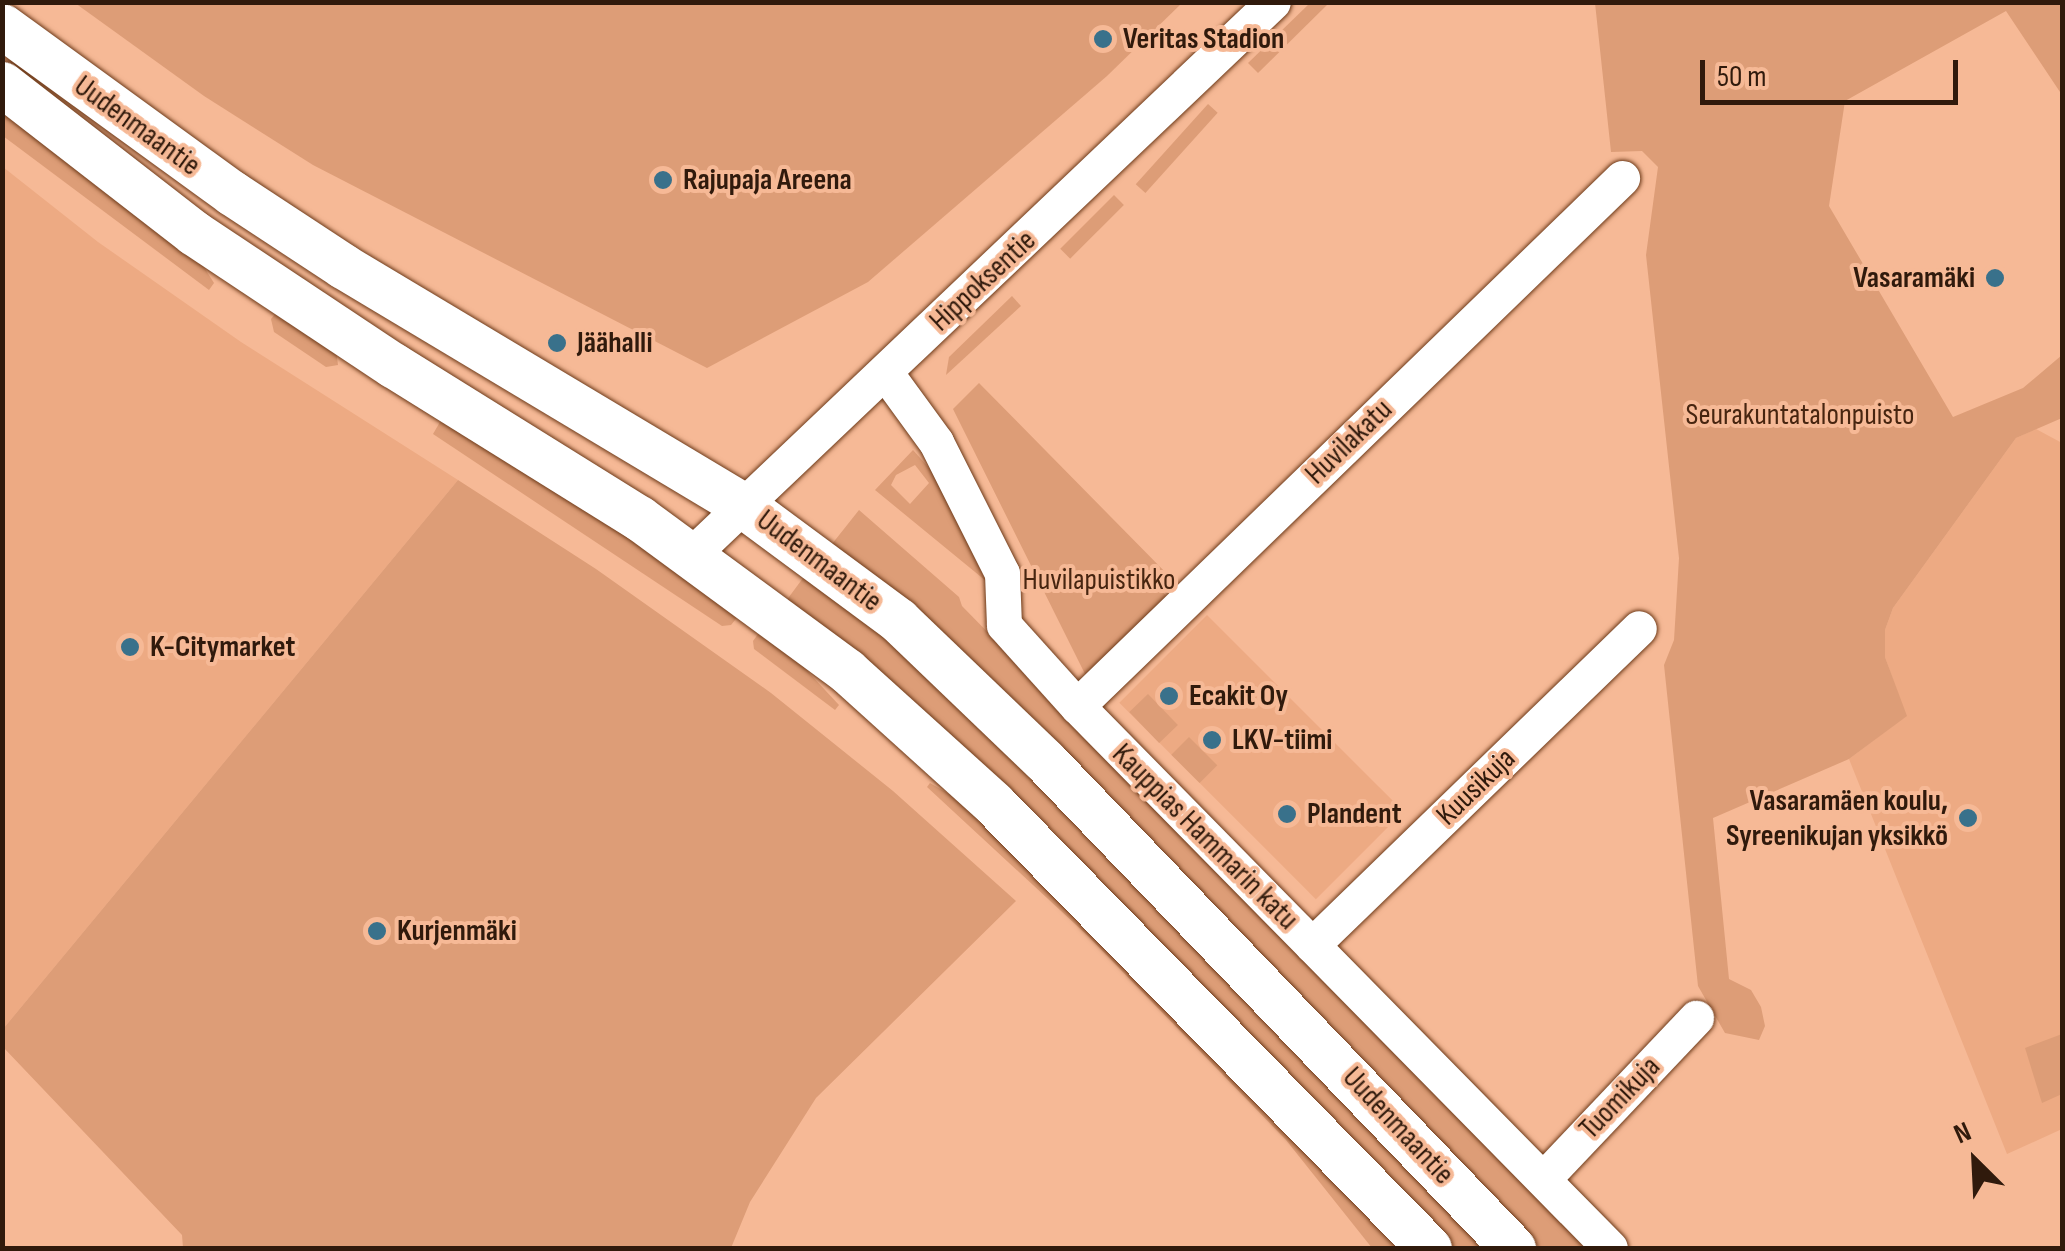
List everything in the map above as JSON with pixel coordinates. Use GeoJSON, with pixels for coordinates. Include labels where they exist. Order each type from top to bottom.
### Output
{"type":"FeatureCollection","features":[{"type":"Feature","properties":{"kind":"main road","name":"Uudenmaantie"},"geometry":{"type":"LineString","coordinates":[[2,26],[121,117],[342,266],[744,506],[898,620],[984,698],[1513,1248]]}},
{"type":"Feature","properties":{"kind":"main road","name":"Uudenmaantie"},"geometry":{"type":"LineString","coordinates":[[2,84],[194,233],[639,518],[847,671],[993,803],[1428,1248]]}},
{"type":"Feature","properties":{"kind":"street","name":"Hippoksentie"},"geometry":{"type":"LineString","coordinates":[[690,556],[1273,2]]}},
{"type":"Feature","properties":{"kind":"street","name":"Huvilakatu"},"geometry":{"type":"LineString","coordinates":[[1076,706],[1622,178]]}},
{"type":"Feature","properties":{"kind":"street","name":"Kauppias Hammarin katu"},"geometry":{"type":"LineString","coordinates":[[885,372],[936,442],[1002,573],[1004,625],[1076,706],[1610,1248]]}},
{"type":"Feature","properties":{"kind":"street","name":"Kuusikuja"},"geometry":{"type":"LineString","coordinates":[[1312,945],[1639,628]]}},
{"type":"Feature","properties":{"kind":"street","name":"Tuomikuja"},"geometry":{"type":"LineString","coordinates":[[1544,1178],[1696,1018]]}},
{"type":"Feature","properties":{"kind":"shaded area","name":"K-Citymarket"},"geometry":{"type":"Polygon","coordinates":[[[3,167],[98,242],[241,342],[458,480],[3,1029],[3,167]]]}},
{"type":"Feature","properties":{"kind":"shaded area","name":"Vasaramäen koulu, Syreenikujan yksikkö"},"geometry":{"type":"Polygon","coordinates":[[[2036,429],[2062,443],[2062,1129],[2007,1154],[1849,759],[1906,716],[1885,657],[1885,630],[1893,608],[2016,438],[2036,429]]]}},
{"type":"Feature","properties":{"kind":"shaded area"},"geometry":{"type":"Polygon","coordinates":[[[1207,615],[1404,812],[1316,899],[1119,703],[1207,615]]]}},
{"type":"Feature","properties":{"kind":"green space","name":"Rajupaja Areena"},"geometry":{"type":"Polygon","coordinates":[[[75,3],[1182,3],[1107,76],[868,282],[707,368],[313,165],[204,96],[75,3]]]}},
{"type":"Feature","properties":{"kind":"green space"},"geometry":{"type":"Polygon","coordinates":[[[1310,3],[1329,3],[1258,73],[1248,63],[1310,3]]]}},
{"type":"Feature","properties":{"kind":"green space","name":"Seurakuntatalonpuisto"},"geometry":{"type":"Polygon","coordinates":[[[1595,3],[2062,3],[2062,95],[2006,11],[1845,101],[1829,206],[1953,417],[2023,388],[2062,355],[2062,418],[2016,438],[1893,608],[1885,630],[1885,657],[1907,716],[1849,759],[1713,818],[1729,979],[1751,990],[1761,1007],[1765,1026],[1759,1040],[1725,1033],[1698,986],[1664,665],[1674,640],[1679,558],[1646,255],[1658,167],[1642,151],[1611,152],[1595,3]]]}},
{"type":"Feature","properties":{"kind":"green space"},"geometry":{"type":"Polygon","coordinates":[[[1208,104],[1218,113],[1145,193],[1136,184],[1208,104]]]}},
{"type":"Feature","properties":{"kind":"green space"},"geometry":{"type":"Polygon","coordinates":[[[2,113],[35,133],[202,264],[214,283],[209,290],[3,136],[2,113]]]}},
{"type":"Feature","properties":{"kind":"green space"},"geometry":{"type":"Polygon","coordinates":[[[1114,195],[1124,205],[1070,259],[1060,249],[1114,195]]]}},
{"type":"Feature","properties":{"kind":"green space"},"geometry":{"type":"Polygon","coordinates":[[[1012,296],[1021,306],[946,375],[949,357],[1012,296]]]}},
{"type":"Feature","properties":{"kind":"green space"},"geometry":{"type":"Polygon","coordinates":[[[277,312],[336,350],[338,365],[326,367],[274,332],[271,319],[277,312]]]}},
{"type":"Feature","properties":{"kind":"green space","name":"Huvilapuistikko"},"geometry":{"type":"Polygon","coordinates":[[[979,383],[1174,581],[1163,592],[1167,597],[1086,676],[953,409],[979,383]]]}},
{"type":"Feature","properties":{"kind":"green space"},"geometry":{"type":"Polygon","coordinates":[[[440,422],[454,426],[587,509],[739,615],[731,625],[722,626],[433,434],[440,422]]]}},
{"type":"Feature","properties":{"kind":"green space"},"geometry":{"type":"Polygon","coordinates":[[[913,450],[936,476],[986,581],[875,490],[913,450]],[[915,465],[896,475],[891,485],[910,504],[929,483],[915,465]]]}},
{"type":"Feature","properties":{"kind":"green space"},"geometry":{"type":"Polygon","coordinates":[[[458,480],[596,569],[771,693],[893,791],[1016,901],[816,1098],[750,1202],[731,1248],[183,1248],[182,1235],[3,1047],[3,1029],[458,480]]]}},
{"type":"Feature","properties":{"kind":"green space"},"geometry":{"type":"Polygon","coordinates":[[[859,510],[959,597],[962,606],[1590,1248],[1540,1248],[1120,809],[832,544],[859,510]]]}},
{"type":"Feature","properties":{"kind":"green space"},"geometry":{"type":"Polygon","coordinates":[[[806,574],[952,692],[1489,1248],[1451,1248],[1033,810],[932,718],[786,601],[806,574]]]}},
{"type":"Feature","properties":{"kind":"green space"},"geometry":{"type":"Polygon","coordinates":[[[761,630],[785,647],[839,705],[835,710],[754,649],[753,641],[761,630]]]}},
{"type":"Feature","properties":{"kind":"green space"},"geometry":{"type":"Polygon","coordinates":[[[1148,694],[1178,725],[1159,743],[1129,712],[1148,694]]]}},
{"type":"Feature","properties":{"kind":"green space"},"geometry":{"type":"Polygon","coordinates":[[[1189,737],[1217,765],[1200,783],[1171,755],[1189,737]]]}},
{"type":"Feature","properties":{"kind":"green space"},"geometry":{"type":"Polygon","coordinates":[[[930,783],[978,811],[1400,1248],[1372,1248],[1286,1140],[1088,936],[927,787],[930,783]]]}},
{"type":"Feature","properties":{"kind":"green space"},"geometry":{"type":"Polygon","coordinates":[[[2062,1034],[2062,1094],[2042,1103],[2025,1048],[2062,1034]]]}},
{"type":"Feature","properties":{"kind":"place","name":"Veritas Stadion"},"geometry":{"type":"Point","coordinates":[1103,39]}},
{"type":"Feature","properties":{"kind":"place","name":"Rajupaja Areena"},"geometry":{"type":"Point","coordinates":[663,180]}},
{"type":"Feature","properties":{"kind":"place","name":"Vasaramäki"},"geometry":{"type":"Point","coordinates":[1995,278]}},
{"type":"Feature","properties":{"kind":"place","name":"Jäähalli"},"geometry":{"type":"Point","coordinates":[557,343]}},
{"type":"Feature","properties":{"kind":"place","name":"K-Citymarket"},"geometry":{"type":"Point","coordinates":[130,647]}},
{"type":"Feature","properties":{"kind":"place","name":"Ecakit Oy"},"geometry":{"type":"Point","coordinates":[1169,696]}},
{"type":"Feature","properties":{"kind":"place","name":"LKV-tiimi"},"geometry":{"type":"Point","coordinates":[1212,740]}},
{"type":"Feature","properties":{"kind":"place","name":"Plandent"},"geometry":{"type":"Point","coordinates":[1287,814]}},
{"type":"Feature","properties":{"kind":"place","name":"Vasaramäen koulu, Syreenikujan yksikkö"},"geometry":{"type":"Point","coordinates":[1968,818]}},
{"type":"Feature","properties":{"kind":"place","name":"Kurjenmäki"},"geometry":{"type":"Point","coordinates":[377,931]}}]}
